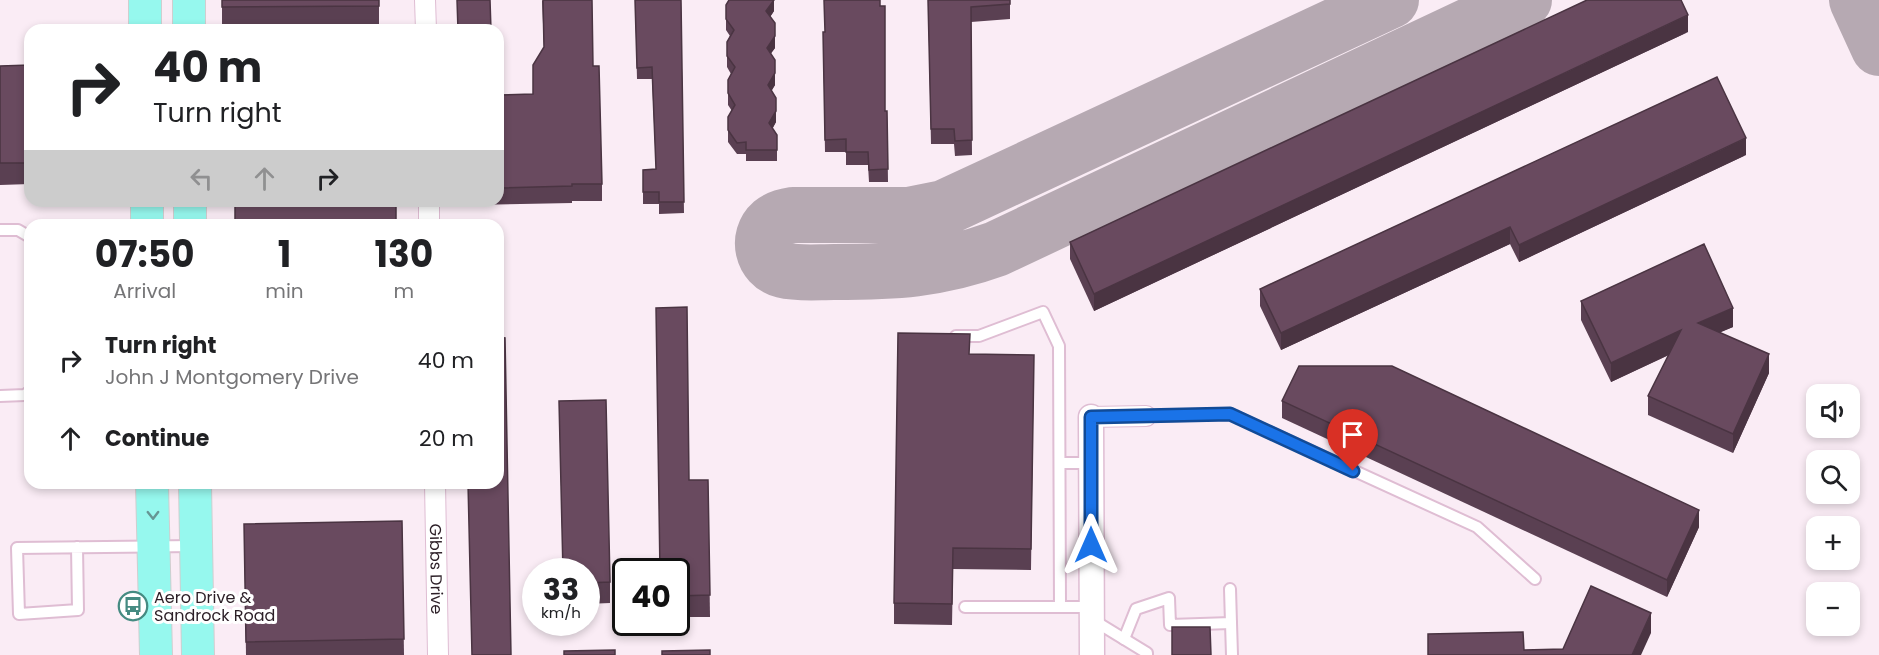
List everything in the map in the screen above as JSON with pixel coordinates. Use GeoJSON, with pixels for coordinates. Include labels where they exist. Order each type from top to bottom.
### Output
{"type":"FeatureCollection","features":[{"type":"Feature","properties":{"kind":"main road"},"geometry":{"type":"LineString","coordinates":[[145,0],[146,24]]}},
{"type":"Feature","properties":{"kind":"main road"},"geometry":{"type":"LineString","coordinates":[[189,0],[189,24]]}},
{"type":"Feature","properties":{"kind":"main road"},"geometry":{"type":"LineString","coordinates":[[152,489],[156,655]]}},
{"type":"Feature","properties":{"kind":"main road"},"geometry":{"type":"LineString","coordinates":[[195,489],[198,655]]}},
{"type":"Feature","properties":{"kind":"street"},"geometry":{"type":"LineString","coordinates":[[425,0],[426,24]]}},
{"type":"Feature","properties":{"kind":"street"},"geometry":{"type":"LineString","coordinates":[[1092,655],[1091,417],[1146,416]]}},
{"type":"Feature","properties":{"kind":"street","name":"Gibbs Drive"},"geometry":{"type":"LineString","coordinates":[[435,489],[438,655]]}},
{"type":"Feature","properties":{"kind":"lane"},"geometry":{"type":"LineString","coordinates":[[0,230],[18,230],[24,234]]}},
{"type":"Feature","properties":{"kind":"lane"},"geometry":{"type":"LineString","coordinates":[[943,336],[979,336],[1042,312],[1059,346],[1060,607]]}},
{"type":"Feature","properties":{"kind":"lane"},"geometry":{"type":"LineString","coordinates":[[0,396],[24,395]]}},
{"type":"Feature","properties":{"kind":"lane"},"geometry":{"type":"LineString","coordinates":[[1146,416],[1230,414],[1477,527],[1535,579]]}},
{"type":"Feature","properties":{"kind":"lane"},"geometry":{"type":"LineString","coordinates":[[1060,463],[1091,462]]}},
{"type":"Feature","properties":{"kind":"lane"},"geometry":{"type":"LineString","coordinates":[[77,547],[78,610],[19,614],[17,548],[196,545]]}},
{"type":"Feature","properties":{"kind":"lane"},"geometry":{"type":"LineString","coordinates":[[1230,589],[1232,655]]}},
{"type":"Feature","properties":{"kind":"lane"},"geometry":{"type":"LineString","coordinates":[[1124,639],[1136,609],[1169,598],[1170,625],[1231,623]]}},
{"type":"Feature","properties":{"kind":"lane"},"geometry":{"type":"LineString","coordinates":[[964,607],[1060,607],[1091,613],[1124,639],[1147,652],[1147,655]]}},
{"type":"Feature","properties":{"kind":"building"},"geometry":{"type":"Polygon","coordinates":[[[222,0],[379,0],[379,6],[222,7],[222,0]]]}},
{"type":"Feature","properties":{"kind":"building"},"geometry":{"type":"Polygon","coordinates":[[[457,0],[490,0],[491,24],[458,24],[457,0]]]}},
{"type":"Feature","properties":{"kind":"building"},"geometry":{"type":"Polygon","coordinates":[[[543,0],[592,0],[593,66],[599,66],[602,184],[504,188],[504,95],[533,94],[533,65],[544,47],[543,0]]]}},
{"type":"Feature","properties":{"kind":"building"},"geometry":{"type":"Polygon","coordinates":[[[635,0],[681,0],[684,202],[659,202],[659,192],[643,192],[643,170],[656,169],[652,67],[637,68],[635,0]]]}},
{"type":"Feature","properties":{"kind":"building"},"geometry":{"type":"Polygon","coordinates":[[[729,0],[774,0],[766,11],[775,23],[775,36],[767,48],[775,60],[775,73],[768,85],[776,98],[776,111],[769,123],[777,135],[777,150],[746,150],[746,142],[737,143],[728,130],[728,117],[735,105],[728,93],[728,80],[735,67],[727,56],[727,42],[734,30],[726,19],[726,5],[729,0]]]}},
{"type":"Feature","properties":{"kind":"building"},"geometry":{"type":"Polygon","coordinates":[[[824,0],[880,0],[880,6],[885,6],[885,111],[887,111],[888,169],[869,170],[868,152],[846,152],[846,139],[825,140],[824,0]]]}},
{"type":"Feature","properties":{"kind":"building"},"geometry":{"type":"Polygon","coordinates":[[[928,0],[1010,0],[1010,4],[971,7],[972,140],[955,141],[954,129],[931,129],[928,0]]]}},
{"type":"Feature","properties":{"kind":"building"},"geometry":{"type":"Polygon","coordinates":[[[1587,0],[1681,0],[1688,15],[1094,294],[1070,242],[1587,0]]]}},
{"type":"Feature","properties":{"kind":"building"},"geometry":{"type":"Polygon","coordinates":[[[24,65],[24,163],[0,163],[0,66],[24,65]]]}},
{"type":"Feature","properties":{"kind":"building"},"geometry":{"type":"Polygon","coordinates":[[[1717,77],[1746,138],[1519,245],[1510,227],[1281,333],[1260,289],[1717,77]]]}},
{"type":"Feature","properties":{"kind":"building"},"geometry":{"type":"Polygon","coordinates":[[[235,207],[396,207],[396,219],[235,219],[235,207]]]}},
{"type":"Feature","properties":{"kind":"building"},"geometry":{"type":"Polygon","coordinates":[[[1704,244],[1733,308],[1698,323],[1769,354],[1733,434],[1648,396],[1681,330],[1611,363],[1581,301],[1704,244]]]}},
{"type":"Feature","properties":{"kind":"building"},"geometry":{"type":"Polygon","coordinates":[[[687,307],[689,480],[708,480],[710,595],[690,596],[690,558],[660,558],[656,308],[687,307]]]}},
{"type":"Feature","properties":{"kind":"building"},"geometry":{"type":"Polygon","coordinates":[[[898,333],[970,334],[969,354],[1034,355],[1031,549],[953,548],[952,604],[894,603],[898,333]]]}},
{"type":"Feature","properties":{"kind":"building"},"geometry":{"type":"Polygon","coordinates":[[[504,338],[511,655],[472,655],[468,489],[504,489],[504,338]]]}},
{"type":"Feature","properties":{"kind":"building"},"geometry":{"type":"Polygon","coordinates":[[[1299,366],[1392,366],[1699,510],[1667,580],[1282,401],[1299,366]]]}},
{"type":"Feature","properties":{"kind":"building"},"geometry":{"type":"Polygon","coordinates":[[[606,400],[610,582],[600,582],[600,558],[563,558],[559,401],[606,400]]]}},
{"type":"Feature","properties":{"kind":"building"},"geometry":{"type":"Polygon","coordinates":[[[402,521],[404,639],[246,642],[244,524],[402,521]]]}},
{"type":"Feature","properties":{"kind":"building"},"geometry":{"type":"Polygon","coordinates":[[[1591,586],[1651,613],[1632,655],[1428,655],[1428,634],[1523,632],[1524,650],[1563,649],[1591,586]]]}},
{"type":"Feature","properties":{"kind":"building"},"geometry":{"type":"Polygon","coordinates":[[[1172,627],[1210,627],[1211,655],[1172,655],[1172,627]]]}},
{"type":"Feature","properties":{"kind":"building"},"geometry":{"type":"Polygon","coordinates":[[[615,650],[615,655],[564,655],[564,651],[615,650]]]}},
{"type":"Feature","properties":{"kind":"building"},"geometry":{"type":"Polygon","coordinates":[[[710,650],[710,655],[662,655],[662,651],[710,650]]]}},
{"type":"Feature","properties":{"kind":"taxiway"},"geometry":{"type":"LineString","coordinates":[[1391,0],[944,208],[909,215],[793,215],[779,219],[772,223],[764,236],[766,257],[776,267],[789,271],[876,271],[935,266],[996,249],[1524,0]]}},
{"type":"Feature","properties":{"kind":"taxiway"},"geometry":{"type":"LineString","coordinates":[[1857,0],[1879,48]]}},
{"type":"Feature","properties":{"kind":"place","name":"Aero Drive & Sandrock Road"},"geometry":{"type":"Point","coordinates":[133,606]}},
{"type":"Feature","properties":{"kind":"route"},"geometry":{"type":"LineString","coordinates":[[1091,545],[1091,417],[1230,414],[1353,471]]}}]}
